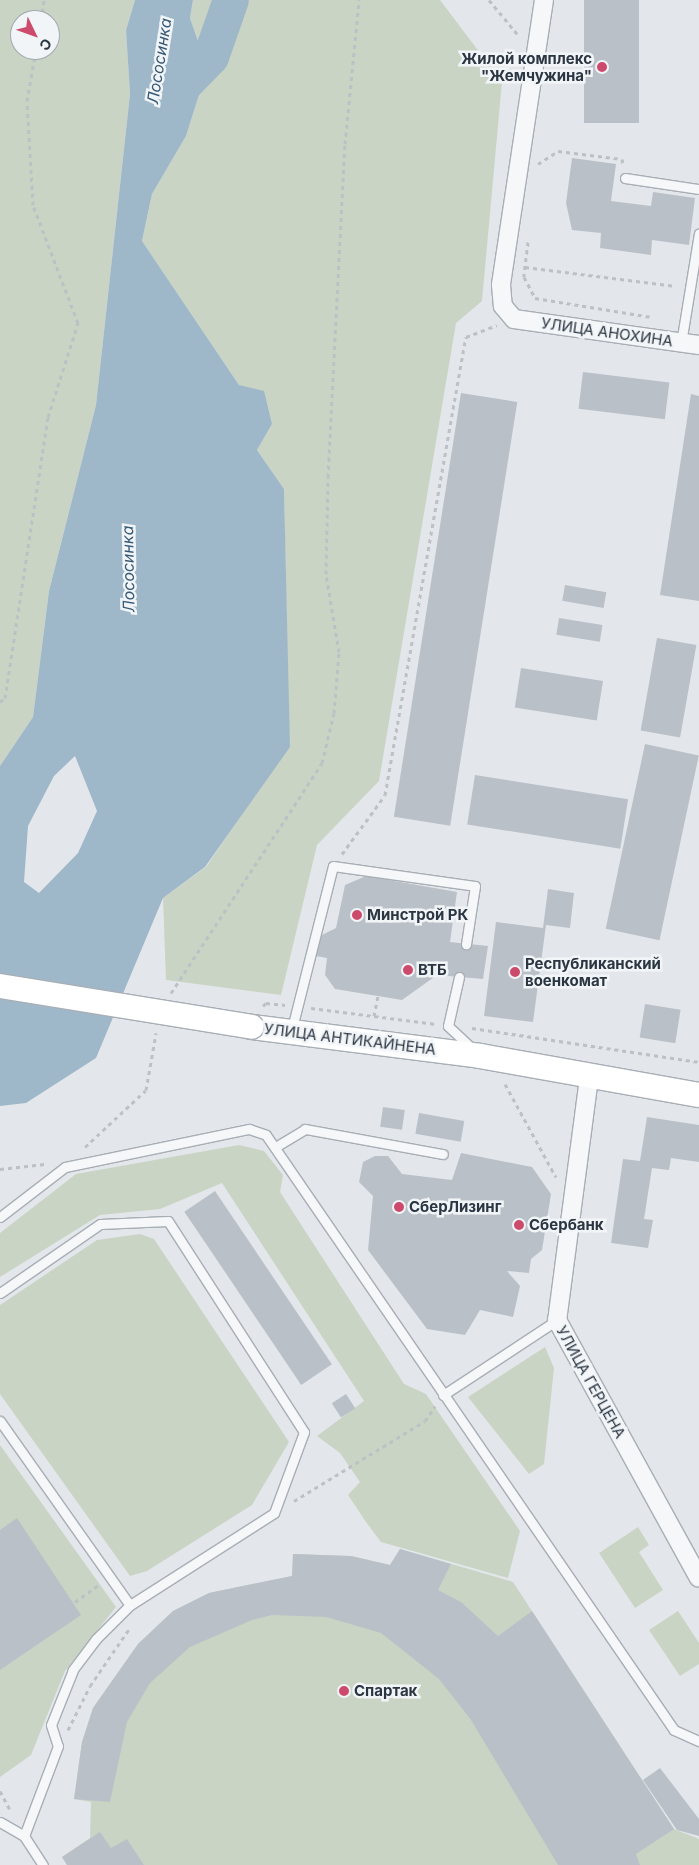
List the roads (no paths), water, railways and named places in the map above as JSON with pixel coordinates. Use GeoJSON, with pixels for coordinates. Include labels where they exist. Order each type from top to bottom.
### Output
{"type":"FeatureCollection","features":[{"type":"Feature","properties":{"kind":"main road","name":"УЛИЦА АНТИКАЙНЕНА"},"geometry":{"type":"LineString","coordinates":[[0,986],[252,1027],[480,1056],[589,1078],[699,1095]]}},
{"type":"Feature","properties":{"kind":"street","name":"УЛИЦА АНОХИНА"},"geometry":{"type":"LineString","coordinates":[[544,0],[501,285],[503,306],[514,319],[699,345]]}},
{"type":"Feature","properties":{"kind":"street","name":"УЛИЦА ГЕРЦЕНА"},"geometry":{"type":"LineString","coordinates":[[589,1078],[557,1320],[699,1578]]}},
{"type":"Feature","properties":{"kind":"lane"},"geometry":{"type":"LineString","coordinates":[[625,178],[699,189]]}},
{"type":"Feature","properties":{"kind":"lane"},"geometry":{"type":"LineString","coordinates":[[681,343],[699,233]]}},
{"type":"Feature","properties":{"kind":"lane"},"geometry":{"type":"LineString","coordinates":[[290,1032],[333,866],[475,886],[466,944]]}},
{"type":"Feature","properties":{"kind":"lane"},"geometry":{"type":"LineString","coordinates":[[459,977],[448,1026],[480,1056]]}},
{"type":"Feature","properties":{"kind":"lane"},"geometry":{"type":"LineString","coordinates":[[0,1217],[65,1167],[249,1129],[266,1135],[277,1146],[443,1395],[674,1730],[699,1740]]}},
{"type":"Feature","properties":{"kind":"lane"},"geometry":{"type":"LineString","coordinates":[[277,1146],[305,1129],[444,1154]]}},
{"type":"Feature","properties":{"kind":"lane"},"geometry":{"type":"LineString","coordinates":[[0,1293],[100,1224],[168,1221],[304,1432],[274,1512],[130,1605],[96,1639],[73,1670],[51,1725],[58,1746],[24,1836]]}},
{"type":"Feature","properties":{"kind":"lane"},"geometry":{"type":"LineString","coordinates":[[443,1395],[557,1320]]}},
{"type":"Feature","properties":{"kind":"lane"},"geometry":{"type":"LineString","coordinates":[[0,1420],[130,1605]]}},
{"type":"Feature","properties":{"kind":"lane"},"geometry":{"type":"LineString","coordinates":[[0,1822],[24,1836],[44,1865]]}},
{"type":"Feature","properties":{"kind":"water"},"geometry":{"type":"Polygon","coordinates":[[[135,0],[193,0],[190,18],[202,53],[211,57],[186,136],[152,194],[142,241],[239,385],[264,391],[272,424],[257,450],[284,489],[290,747],[205,867],[163,898],[96,1058],[26,1103],[0,1106],[0,766],[33,717],[49,591],[96,405],[130,94],[126,30],[135,0]],[[75,756],[54,776],[28,826],[24,882],[39,893],[78,853],[97,811],[75,756]]]}},
{"type":"Feature","properties":{"kind":"waterway","name":"Лососинка"},"geometry":{"type":"LineString","coordinates":[[176,93],[211,57],[231,0]]}},
{"type":"Feature","properties":{"kind":"place","name":"Жилой комплекс \"Жемчужина\""},"geometry":{"type":"Point","coordinates":[602,67]}},
{"type":"Feature","properties":{"kind":"place","name":"Минстрой РК"},"geometry":{"type":"Point","coordinates":[357,915]}},
{"type":"Feature","properties":{"kind":"place","name":"ВТБ"},"geometry":{"type":"Point","coordinates":[408,970]}},
{"type":"Feature","properties":{"kind":"place","name":"Республиканский военкомат"},"geometry":{"type":"Point","coordinates":[515,972]}},
{"type":"Feature","properties":{"kind":"place","name":"СберЛизинг"},"geometry":{"type":"Point","coordinates":[399,1207]}},
{"type":"Feature","properties":{"kind":"place","name":"Сбербанк"},"geometry":{"type":"Point","coordinates":[519,1225]}},
{"type":"Feature","properties":{"kind":"place","name":"Спартак"},"geometry":{"type":"Point","coordinates":[344,1691]}}]}
